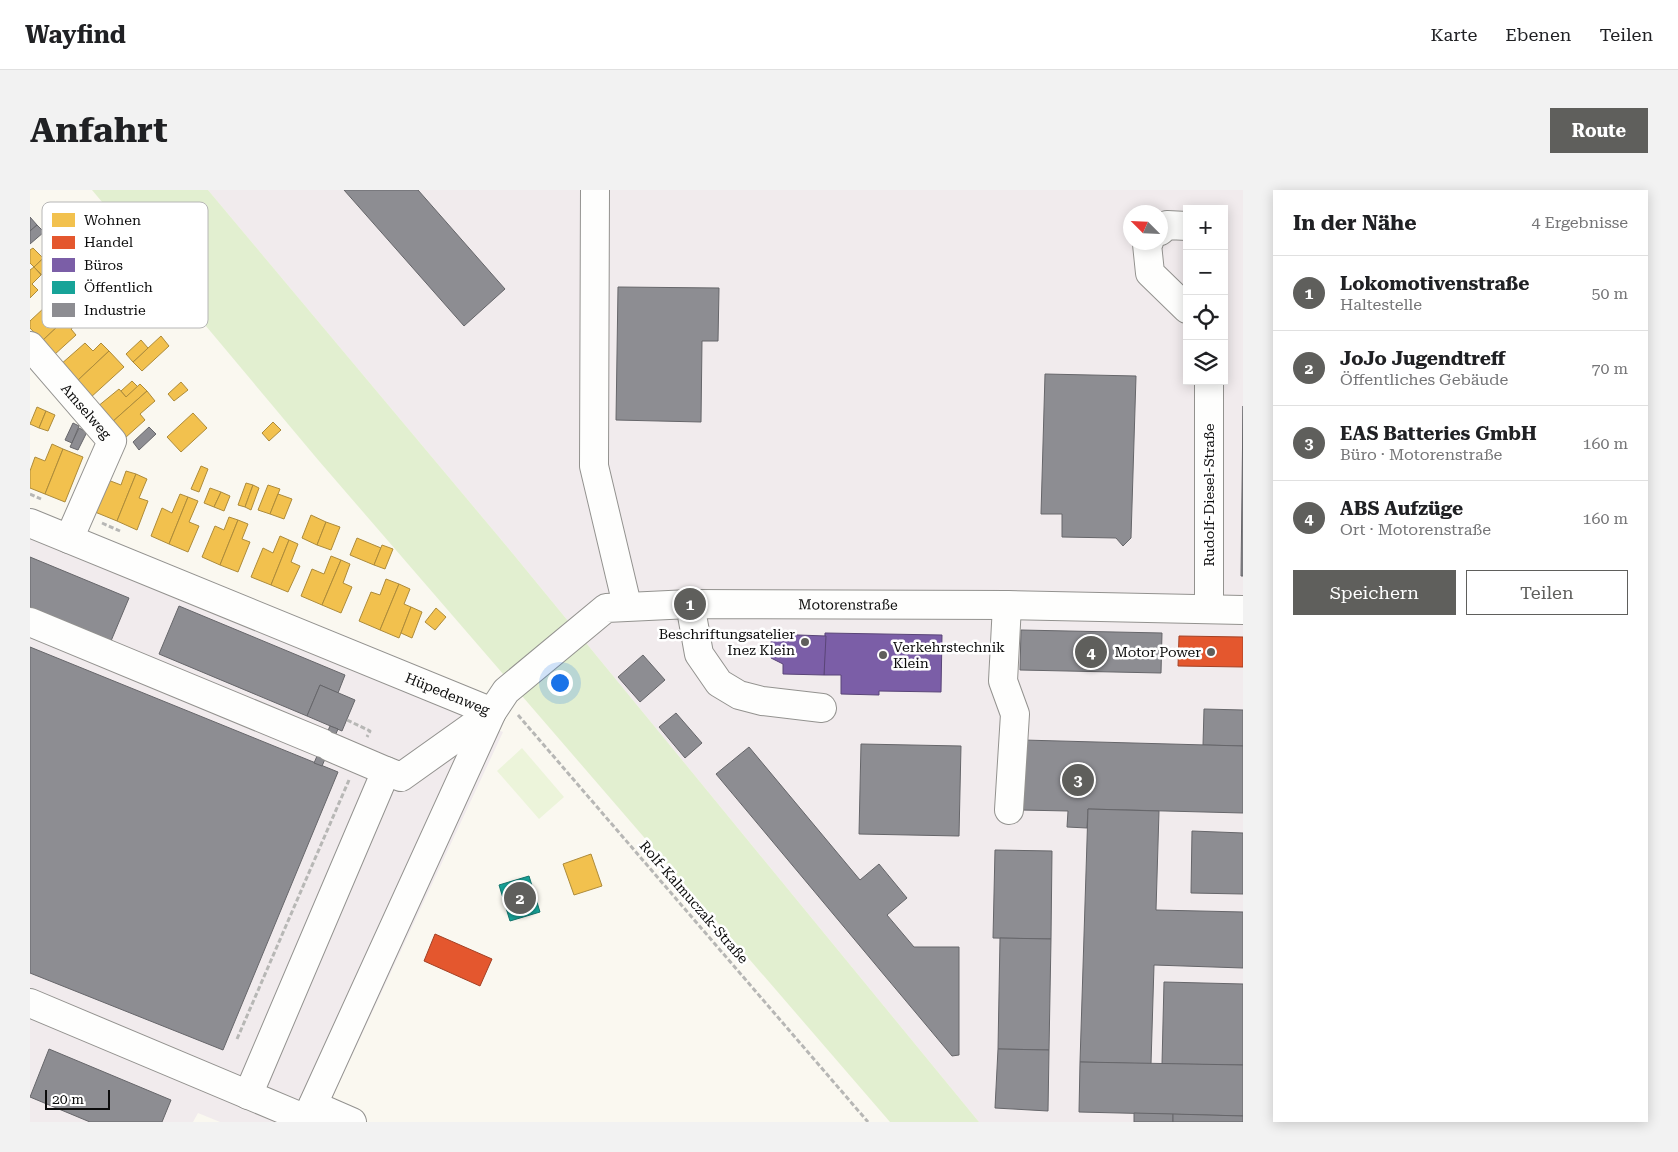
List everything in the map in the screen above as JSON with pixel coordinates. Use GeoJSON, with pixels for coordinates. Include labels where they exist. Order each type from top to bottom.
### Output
{"type":"FeatureCollection","features":[{"type":"Feature","properties":{"kind":"street"},"geometry":{"type":"LineString","coordinates":[[595,190],[594,466],[627,605]]}},
{"type":"Feature","properties":{"kind":"street"},"geometry":{"type":"LineString","coordinates":[[1168,225],[1183,226]]}},
{"type":"Feature","properties":{"kind":"street"},"geometry":{"type":"LineString","coordinates":[[1148,250],[1150,273],[1183,305]]}},
{"type":"Feature","properties":{"kind":"street","name":"Amselweg"},"geometry":{"type":"LineString","coordinates":[[30,346],[112,441],[69,539]]}},
{"type":"Feature","properties":{"kind":"street","name":"Rudolf-Diesel-Straße"},"geometry":{"type":"LineString","coordinates":[[1209,385],[1209,609]]}},
{"type":"Feature","properties":{"kind":"street","name":"Hüpedenweg"},"geometry":{"type":"LineString","coordinates":[[30,523],[497,704],[308,1115]]}},
{"type":"Feature","properties":{"kind":"street"},"geometry":{"type":"LineString","coordinates":[[690,604],[699,654],[719,683],[739,695],[762,701],[822,708]]}},
{"type":"Feature","properties":{"kind":"street","name":"Motorenstraße"},"geometry":{"type":"LineString","coordinates":[[386,771],[401,777],[497,704],[538,664],[606,608],[627,605],[690,604],[1007,605],[1243,610]]}},
{"type":"Feature","properties":{"kind":"street"},"geometry":{"type":"LineString","coordinates":[[1007,605],[1003,682],[1015,714],[1009,810]]}},
{"type":"Feature","properties":{"kind":"street"},"geometry":{"type":"LineString","coordinates":[[30,622],[386,771],[248,1095]]}},
{"type":"Feature","properties":{"kind":"street"},"geometry":{"type":"LineString","coordinates":[[30,1002],[248,1095],[308,1115],[352,1122]]}},
{"type":"Feature","properties":{"kind":"path","name":"Rolf-Kalmuczak-Straße"},"geometry":{"type":"LineString","coordinates":[[497,704],[868,1122]]}},
{"type":"Feature","properties":{"kind":"path"},"geometry":{"type":"LineString","coordinates":[[237,1039],[370,731],[347,720]]}},
{"type":"Feature","properties":{"kind":"shaded area"},"geometry":{"type":"Polygon","coordinates":[[[208,190],[1243,190],[1243,1122],[979,1122],[509,549],[208,190]]]}},
{"type":"Feature","properties":{"kind":"shaded area"},"geometry":{"type":"Polygon","coordinates":[[[30,538],[503,732],[321,1122],[220,1122],[198,1113],[193,1122],[30,1122],[30,538]]]}},
{"type":"Feature","properties":{"kind":"green space"},"geometry":{"type":"Polygon","coordinates":[[[92,190],[208,190],[509,549],[979,1122],[890,1122],[319,461],[208,328],[208,202],[102,202],[92,190]]]}},
{"type":"Feature","properties":{"kind":"green space"},"geometry":{"type":"Polygon","coordinates":[[[522,748],[564,797],[539,819],[497,771],[522,748]]]}},
{"type":"Feature","properties":{"kind":"building: Wohnen"},"geometry":{"type":"Polygon","coordinates":[[[33,248],[42,257],[34,267],[30,263],[30,250],[33,248]]]}},
{"type":"Feature","properties":{"kind":"building: Wohnen"},"geometry":{"type":"Polygon","coordinates":[[[42,260],[42,275],[34,267],[42,260]]]}},
{"type":"Feature","properties":{"kind":"building: Wohnen"},"geometry":{"type":"Polygon","coordinates":[[[34,267],[41,275],[32,284],[38,290],[30,298],[30,270],[34,267]]]}},
{"type":"Feature","properties":{"kind":"building: Wohnen"},"geometry":{"type":"Polygon","coordinates":[[[42,310],[42,328],[56,328],[42,341],[30,328],[30,321],[42,310]]]}},
{"type":"Feature","properties":{"kind":"building: Wohnen"},"geometry":{"type":"Polygon","coordinates":[[[56,328],[72,328],[71,329],[76,335],[54,355],[42,341],[56,328]]]}},
{"type":"Feature","properties":{"kind":"building: Wohnen"},"geometry":{"type":"Polygon","coordinates":[[[161,336],[169,346],[142,371],[133,362],[161,336]]]}},
{"type":"Feature","properties":{"kind":"building: Wohnen"},"geometry":{"type":"Polygon","coordinates":[[[141,340],[148,348],[133,362],[126,354],[141,340]]]}},
{"type":"Feature","properties":{"kind":"building: Wohnen"},"geometry":{"type":"Polygon","coordinates":[[[85,343],[93,351],[101,343],[109,351],[76,382],[60,365],[85,343]]]}},
{"type":"Feature","properties":{"kind":"building: Wohnen"},"geometry":{"type":"Polygon","coordinates":[[[109,351],[124,367],[90,398],[76,382],[109,351]]]}},
{"type":"Feature","properties":{"kind":"building: Wohnen"},"geometry":{"type":"Polygon","coordinates":[[[132,381],[138,387],[126,397],[121,391],[132,381]]]}},
{"type":"Feature","properties":{"kind":"building: Wohnen"},"geometry":{"type":"Polygon","coordinates":[[[181,382],[188,390],[174,401],[168,394],[181,382]]]}},
{"type":"Feature","properties":{"kind":"building: Wohnen"},"geometry":{"type":"Polygon","coordinates":[[[140,384],[147,391],[111,423],[97,407],[119,389],[126,397],[140,384]]]}},
{"type":"Feature","properties":{"kind":"building: Wohnen"},"geometry":{"type":"Polygon","coordinates":[[[147,391],[155,401],[140,414],[145,420],[125,438],[111,423],[147,391]]]}},
{"type":"Feature","properties":{"kind":"building: Wohnen"},"geometry":{"type":"Polygon","coordinates":[[[37,407],[46,411],[39,428],[30,424],[37,407]]]}},
{"type":"Feature","properties":{"kind":"building: Wohnen"},"geometry":{"type":"Polygon","coordinates":[[[46,411],[55,415],[48,431],[39,428],[46,411]]]}},
{"type":"Feature","properties":{"kind":"building: Wohnen"},"geometry":{"type":"Polygon","coordinates":[[[193,413],[207,428],[181,452],[167,437],[193,413]]]}},
{"type":"Feature","properties":{"kind":"building: Wohnen"},"geometry":{"type":"Polygon","coordinates":[[[273,422],[281,430],[269,441],[262,433],[273,422]]]}},
{"type":"Feature","properties":{"kind":"building: Wohnen"},"geometry":{"type":"Polygon","coordinates":[[[52,444],[63,449],[45,494],[30,488],[30,471],[35,457],[45,461],[52,444]]]}},
{"type":"Feature","properties":{"kind":"building: Wohnen"},"geometry":{"type":"Polygon","coordinates":[[[63,449],[83,457],[65,502],[45,494],[63,449]]]}},
{"type":"Feature","properties":{"kind":"building: Wohnen"},"geometry":{"type":"Polygon","coordinates":[[[201,466],[208,469],[199,492],[191,489],[201,466]]]}},
{"type":"Feature","properties":{"kind":"building: Wohnen"},"geometry":{"type":"Polygon","coordinates":[[[126,471],[136,474],[117,521],[95,512],[108,480],[121,485],[126,471]]]}},
{"type":"Feature","properties":{"kind":"building: Wohnen"},"geometry":{"type":"Polygon","coordinates":[[[136,474],[147,479],[139,498],[148,501],[137,530],[117,521],[136,474]]]}},
{"type":"Feature","properties":{"kind":"building: Wohnen"},"geometry":{"type":"Polygon","coordinates":[[[246,483],[253,485],[245,507],[238,505],[246,483]]]}},
{"type":"Feature","properties":{"kind":"building: Wohnen"},"geometry":{"type":"Polygon","coordinates":[[[253,485],[259,488],[251,510],[245,507],[253,485]]]}},
{"type":"Feature","properties":{"kind":"building: Wohnen"},"geometry":{"type":"Polygon","coordinates":[[[268,485],[280,489],[270,514],[258,510],[268,485]]]}},
{"type":"Feature","properties":{"kind":"building: Wohnen"},"geometry":{"type":"Polygon","coordinates":[[[210,488],[221,492],[214,507],[204,503],[210,488]]]}},
{"type":"Feature","properties":{"kind":"building: Wohnen"},"geometry":{"type":"Polygon","coordinates":[[[221,492],[230,496],[224,511],[214,507],[221,492]]]}},
{"type":"Feature","properties":{"kind":"building: Wohnen"},"geometry":{"type":"Polygon","coordinates":[[[180,494],[188,497],[169,544],[151,536],[162,508],[172,513],[180,494]]]}},
{"type":"Feature","properties":{"kind":"building: Wohnen"},"geometry":{"type":"Polygon","coordinates":[[[278,494],[292,499],[284,519],[270,514],[278,494]]]}},
{"type":"Feature","properties":{"kind":"building: Wohnen"},"geometry":{"type":"Polygon","coordinates":[[[188,497],[198,501],[189,522],[199,526],[188,552],[169,544],[188,497]]]}},
{"type":"Feature","properties":{"kind":"building: Wohnen"},"geometry":{"type":"Polygon","coordinates":[[[311,515],[326,522],[317,545],[302,538],[311,515]]]}},
{"type":"Feature","properties":{"kind":"building: Wohnen"},"geometry":{"type":"Polygon","coordinates":[[[229,517],[238,520],[220,565],[202,557],[215,526],[224,530],[229,517]]]}},
{"type":"Feature","properties":{"kind":"building: Wohnen"},"geometry":{"type":"Polygon","coordinates":[[[238,520],[248,524],[242,539],[250,542],[238,572],[220,565],[238,520]]]}},
{"type":"Feature","properties":{"kind":"building: Wohnen"},"geometry":{"type":"Polygon","coordinates":[[[326,522],[340,527],[331,550],[317,545],[326,522]]]}},
{"type":"Feature","properties":{"kind":"building: Wohnen"},"geometry":{"type":"Polygon","coordinates":[[[280,536],[289,540],[271,585],[251,577],[263,548],[273,553],[280,536]]]}},
{"type":"Feature","properties":{"kind":"building: Wohnen"},"geometry":{"type":"Polygon","coordinates":[[[357,538],[381,548],[374,565],[350,555],[357,538]]]}},
{"type":"Feature","properties":{"kind":"building: Wohnen"},"geometry":{"type":"Polygon","coordinates":[[[289,540],[298,544],[291,562],[300,566],[288,592],[271,585],[289,540]]]}},
{"type":"Feature","properties":{"kind":"building: Wohnen"},"geometry":{"type":"Polygon","coordinates":[[[382,545],[393,549],[385,569],[374,565],[382,545]]]}},
{"type":"Feature","properties":{"kind":"building: Wohnen"},"geometry":{"type":"Polygon","coordinates":[[[331,556],[341,560],[322,605],[301,596],[312,569],[324,574],[331,556]]]}},
{"type":"Feature","properties":{"kind":"building: Wohnen"},"geometry":{"type":"Polygon","coordinates":[[[341,560],[350,564],[343,583],[352,587],[341,613],[322,605],[341,560]]]}},
{"type":"Feature","properties":{"kind":"building: Wohnen"},"geometry":{"type":"Polygon","coordinates":[[[386,579],[399,584],[380,630],[359,621],[371,592],[380,595],[386,579]]]}},
{"type":"Feature","properties":{"kind":"building: Wohnen"},"geometry":{"type":"Polygon","coordinates":[[[399,584],[410,589],[404,604],[411,607],[399,638],[380,630],[399,584]]]}},
{"type":"Feature","properties":{"kind":"building: Wohnen"},"geometry":{"type":"Polygon","coordinates":[[[411,607],[422,612],[412,638],[401,633],[411,607]]]}},
{"type":"Feature","properties":{"kind":"building: Wohnen"},"geometry":{"type":"Polygon","coordinates":[[[436,608],[446,617],[435,630],[425,622],[436,608]]]}},
{"type":"Feature","properties":{"kind":"building: Wohnen"},"geometry":{"type":"Polygon","coordinates":[[[591,854],[602,886],[574,895],[563,864],[591,854]]]}},
{"type":"Feature","properties":{"kind":"building: Handel","name":"Motor Power"},"geometry":{"type":"Polygon","coordinates":[[[1179,636],[1243,637],[1243,667],[1178,666],[1179,636]]]}},
{"type":"Feature","properties":{"kind":"building: Handel"},"geometry":{"type":"Polygon","coordinates":[[[435,934],[492,959],[480,986],[424,961],[435,934]]]}},
{"type":"Feature","properties":{"kind":"building: Büros","name":"Verkehrstechnik Klein"},"geometry":{"type":"Polygon","coordinates":[[[825,633],[942,635],[941,692],[879,691],[879,695],[841,694],[841,675],[824,675],[825,633]]]}},
{"type":"Feature","properties":{"kind":"building: Büros"},"geometry":{"type":"Polygon","coordinates":[[[771,634],[826,636],[824,675],[783,674],[783,664],[771,658],[771,634]]]}},
{"type":"Feature","properties":{"kind":"building: Öffentlich"},"geometry":{"type":"Polygon","coordinates":[[[529,876],[540,912],[510,921],[499,885],[529,876]]]}},
{"type":"Feature","properties":{"kind":"building: Industrie"},"geometry":{"type":"Polygon","coordinates":[[[344,190],[418,190],[505,289],[464,326],[344,190]]]}},
{"type":"Feature","properties":{"kind":"building: Industrie"},"geometry":{"type":"Polygon","coordinates":[[[30,217],[37,225],[30,231],[30,217]]]}},
{"type":"Feature","properties":{"kind":"building: Industrie"},"geometry":{"type":"Polygon","coordinates":[[[37,225],[42,230],[42,234],[30,244],[30,231],[37,225]]]}},
{"type":"Feature","properties":{"kind":"building: Industrie"},"geometry":{"type":"Polygon","coordinates":[[[618,287],[719,288],[718,341],[702,341],[701,422],[616,420],[618,287]]]}},
{"type":"Feature","properties":{"kind":"building: Industrie"},"geometry":{"type":"Polygon","coordinates":[[[1045,374],[1136,376],[1131,538],[1123,546],[1116,538],[1062,537],[1062,514],[1041,514],[1045,374]]]}},
{"type":"Feature","properties":{"kind":"building: Industrie"},"geometry":{"type":"Polygon","coordinates":[[[1243,406],[1243,576],[1241,576],[1243,406]]]}},
{"type":"Feature","properties":{"kind":"building: Industrie"},"geometry":{"type":"Polygon","coordinates":[[[73,423],[79,426],[72,443],[65,440],[73,423]]]}},
{"type":"Feature","properties":{"kind":"building: Industrie"},"geometry":{"type":"Polygon","coordinates":[[[149,427],[156,434],[139,450],[133,442],[149,427]]]}},
{"type":"Feature","properties":{"kind":"building: Industrie"},"geometry":{"type":"Polygon","coordinates":[[[79,428],[87,432],[78,450],[70,447],[79,428]]]}},
{"type":"Feature","properties":{"kind":"building: Industrie"},"geometry":{"type":"Polygon","coordinates":[[[30,557],[129,598],[111,641],[30,608],[30,557]]]}},
{"type":"Feature","properties":{"kind":"building: Industrie"},"geometry":{"type":"Polygon","coordinates":[[[179,606],[345,675],[338,693],[320,685],[307,716],[159,654],[179,606]]]}},
{"type":"Feature","properties":{"kind":"building: Industrie"},"geometry":{"type":"Polygon","coordinates":[[[1021,630],[1162,633],[1161,673],[1020,670],[1021,630]]]}},
{"type":"Feature","properties":{"kind":"building: Industrie"},"geometry":{"type":"Polygon","coordinates":[[[30,647],[338,772],[223,1050],[30,973],[30,647]]]}},
{"type":"Feature","properties":{"kind":"building: Industrie"},"geometry":{"type":"Polygon","coordinates":[[[643,655],[665,680],[640,702],[618,677],[643,655]]]}},
{"type":"Feature","properties":{"kind":"building: Industrie"},"geometry":{"type":"Polygon","coordinates":[[[320,685],[355,700],[342,731],[307,716],[320,685]]]}},
{"type":"Feature","properties":{"kind":"building: Industrie"},"geometry":{"type":"Polygon","coordinates":[[[1204,709],[1243,710],[1243,746],[1203,745],[1204,709]]]}},
{"type":"Feature","properties":{"kind":"building: Industrie"},"geometry":{"type":"Polygon","coordinates":[[[676,713],[702,743],[685,758],[659,727],[676,713]]]}},
{"type":"Feature","properties":{"kind":"building: Industrie"},"geometry":{"type":"Polygon","coordinates":[[[330,726],[338,729],[322,766],[314,763],[330,726]]]}},
{"type":"Feature","properties":{"kind":"building: Industrie"},"geometry":{"type":"Polygon","coordinates":[[[1023,740],[1243,746],[1243,813],[1088,809],[1087,828],[1067,827],[1068,811],[1021,810],[1023,740]]]}},
{"type":"Feature","properties":{"kind":"building: Industrie"},"geometry":{"type":"Polygon","coordinates":[[[861,744],[961,746],[959,836],[859,834],[861,744]]]}},
{"type":"Feature","properties":{"kind":"building: Industrie"},"geometry":{"type":"Polygon","coordinates":[[[749,747],[860,880],[879,864],[907,898],[887,915],[914,947],[959,947],[959,1055],[952,1056],[716,774],[749,747]]]}},
{"type":"Feature","properties":{"kind":"building: Industrie"},"geometry":{"type":"Polygon","coordinates":[[[1088,809],[1159,811],[1156,910],[1243,912],[1243,968],[1154,965],[1151,1064],[1080,1062],[1088,809]]]}},
{"type":"Feature","properties":{"kind":"building: Industrie"},"geometry":{"type":"Polygon","coordinates":[[[1192,831],[1243,833],[1243,894],[1191,893],[1192,831]]]}},
{"type":"Feature","properties":{"kind":"building: Industrie"},"geometry":{"type":"Polygon","coordinates":[[[995,850],[1052,851],[1051,939],[993,938],[995,850]]]}},
{"type":"Feature","properties":{"kind":"building: Industrie"},"geometry":{"type":"Polygon","coordinates":[[[1000,938],[1051,939],[1049,1050],[998,1049],[1000,938]]]}},
{"type":"Feature","properties":{"kind":"building: Industrie"},"geometry":{"type":"Polygon","coordinates":[[[1164,982],[1243,984],[1243,1065],[1162,1064],[1164,982]]]}},
{"type":"Feature","properties":{"kind":"building: Industrie"},"geometry":{"type":"Polygon","coordinates":[[[49,1049],[171,1100],[162,1122],[90,1122],[30,1097],[49,1049]]]}},
{"type":"Feature","properties":{"kind":"building: Industrie"},"geometry":{"type":"Polygon","coordinates":[[[998,1049],[1049,1050],[1048,1111],[995,1108],[998,1049]]]}},
{"type":"Feature","properties":{"kind":"building: Industrie"},"geometry":{"type":"Polygon","coordinates":[[[1080,1062],[1243,1065],[1243,1116],[1079,1112],[1080,1062]]]}},
{"type":"Feature","properties":{"kind":"building: Industrie"},"geometry":{"type":"Polygon","coordinates":[[[1134,1113],[1173,1114],[1173,1122],[1134,1122],[1134,1113]]]}},
{"type":"Feature","properties":{"kind":"building: Industrie"},"geometry":{"type":"Polygon","coordinates":[[[1173,1114],[1243,1116],[1243,1122],[1173,1122],[1173,1114]]]}},
{"type":"Feature","properties":{"kind":"place","name":"Lokomotivenstraße"},"geometry":{"type":"Point","coordinates":[690,604]}},
{"type":"Feature","properties":{"kind":"place","name":"Beschriftungsatelier Inez Klein"},"geometry":{"type":"Point","coordinates":[805,642]}},
{"type":"Feature","properties":{"kind":"place","name":"ABS Aufzüge"},"geometry":{"type":"Point","coordinates":[1091,652]}},
{"type":"Feature","properties":{"kind":"place","name":"Motor Power"},"geometry":{"type":"Point","coordinates":[1211,652]}},
{"type":"Feature","properties":{"kind":"place","name":"Verkehrstechnik Klein"},"geometry":{"type":"Point","coordinates":[883,655]}},
{"type":"Feature","properties":{"kind":"place","name":"EAS Batteries GmbH"},"geometry":{"type":"Point","coordinates":[1078,780]}},
{"type":"Feature","properties":{"kind":"place","name":"JoJo Jugendtreff"},"geometry":{"type":"Point","coordinates":[520,898]}}]}
